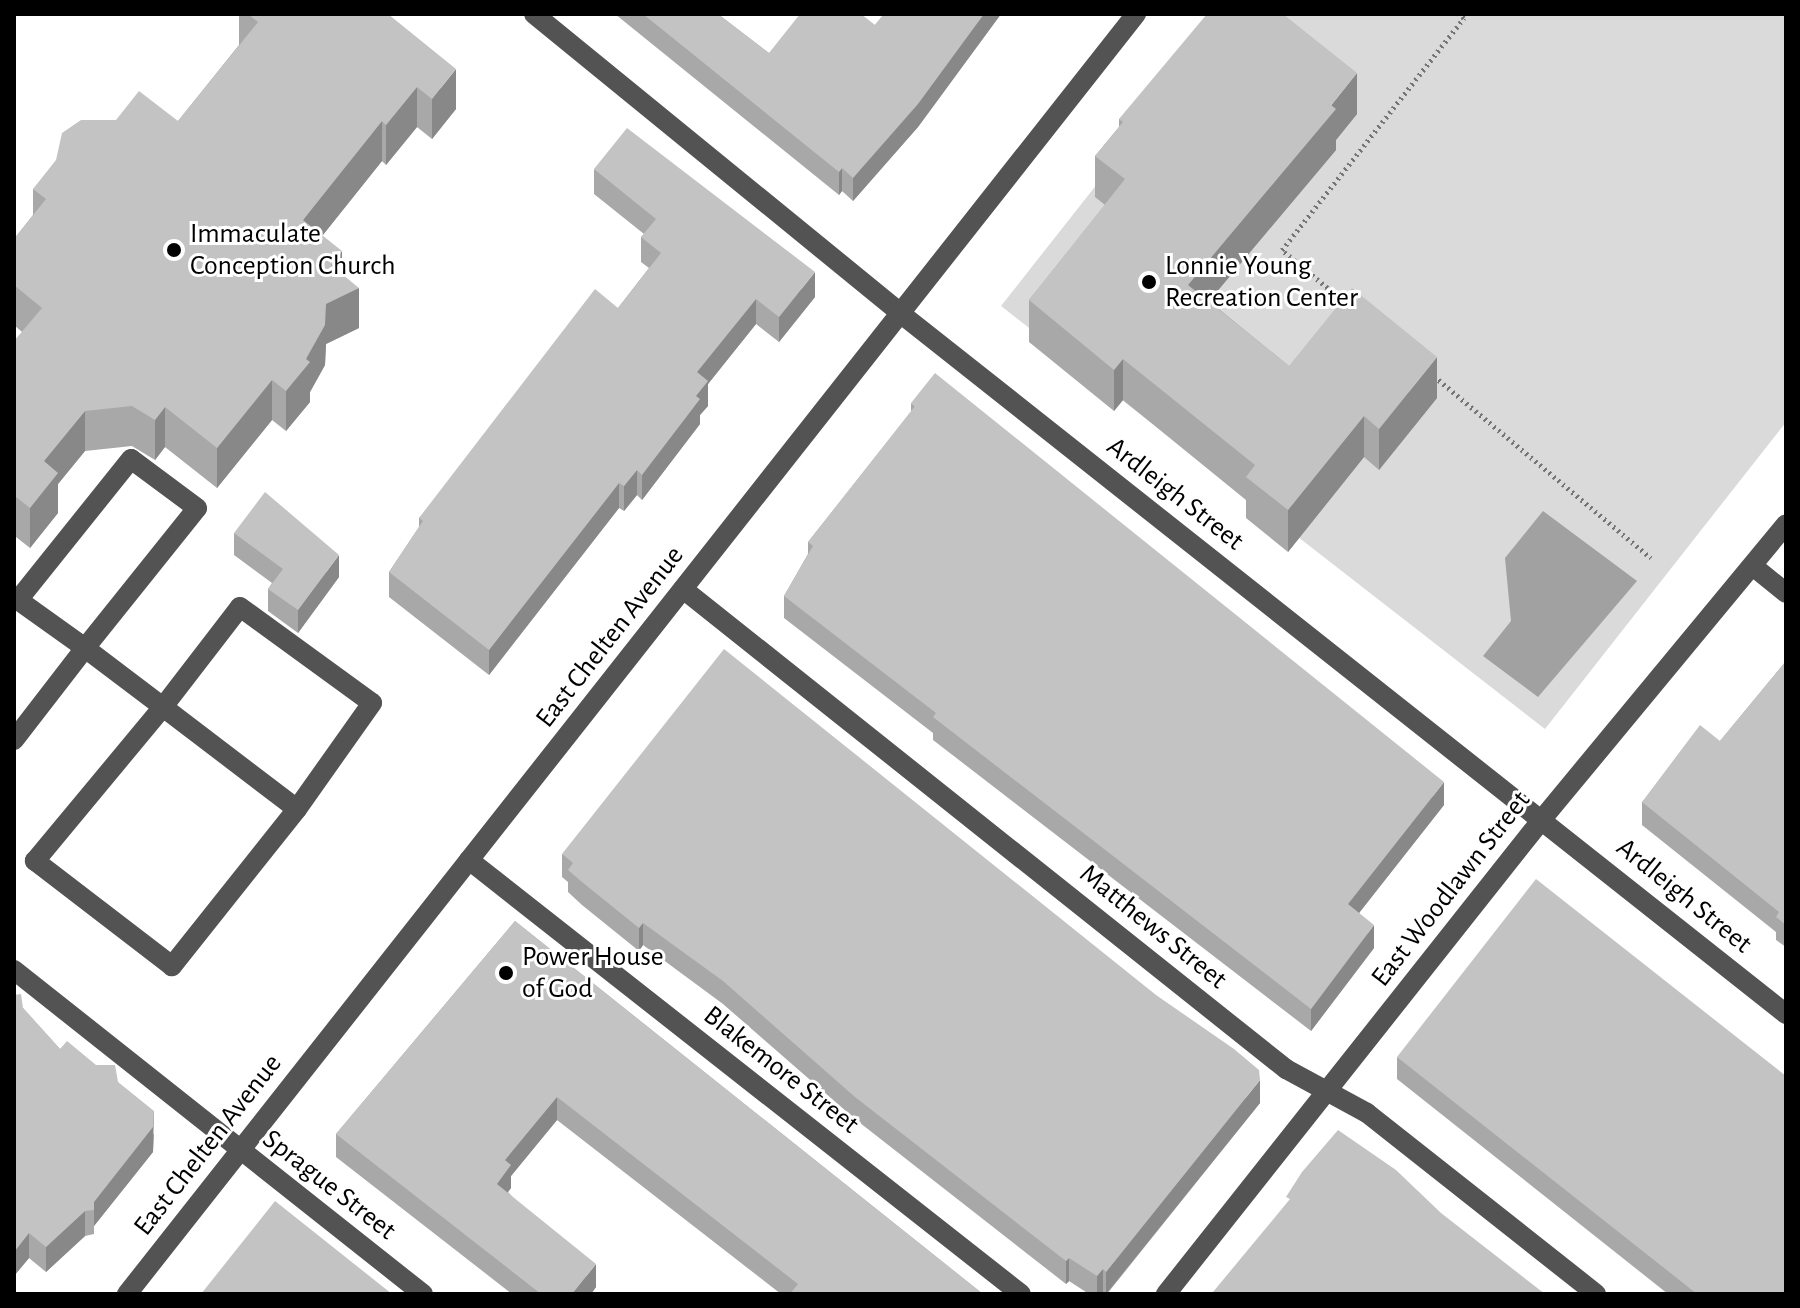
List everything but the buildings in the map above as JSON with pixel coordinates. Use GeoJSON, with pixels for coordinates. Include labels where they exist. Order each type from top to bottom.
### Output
{"type":"FeatureCollection","features":[{"type":"Feature","properties":{"kind":"street","name":"Ardleigh Street"},"geometry":{"type":"LineString","coordinates":[[534,14],[900,313],[1543,818],[1786,1014]]}},
{"type":"Feature","properties":{"kind":"street","name":"East Chelten Avenue"},"geometry":{"type":"LineString","coordinates":[[127,1294],[1136,14]]}},
{"type":"Feature","properties":{"kind":"street"},"geometry":{"type":"LineString","coordinates":[[14,740],[85,648],[197,508],[131,459],[18,600],[85,648],[297,809]]}},
{"type":"Feature","properties":{"kind":"street","name":"East Woodlawn Street"},"geometry":{"type":"LineString","coordinates":[[1166,1294],[1543,818],[1754,567],[1786,524]]}},
{"type":"Feature","properties":{"kind":"street"},"geometry":{"type":"LineString","coordinates":[[1754,567],[1786,593]]}},
{"type":"Feature","properties":{"kind":"street","name":"Matthews Street"},"geometry":{"type":"LineString","coordinates":[[683,589],[1286,1069],[1375,1119],[1596,1294]]}},
{"type":"Feature","properties":{"kind":"street"},"geometry":{"type":"LineString","coordinates":[[240,607],[372,703],[297,809],[172,966],[35,861],[163,707],[240,607]]}},
{"type":"Feature","properties":{"kind":"street","name":"Blakemore Street"},"geometry":{"type":"LineString","coordinates":[[469,860],[1021,1294]]}},
{"type":"Feature","properties":{"kind":"street","name":"Sprague Street"},"geometry":{"type":"LineString","coordinates":[[14,970],[423,1294]]}},
{"type":"Feature","properties":{"kind":"path"},"geometry":{"type":"LineString","coordinates":[[1353,309],[1282,250],[1464,18],[1459,14]]}},
{"type":"Feature","properties":{"kind":"path"},"geometry":{"type":"LineString","coordinates":[[1425,369],[1651,558]]}},
{"type":"Feature","properties":{"kind":"shaded area"},"geometry":{"type":"Polygon","coordinates":[[[1231,14],[1786,14],[1786,422],[1545,729],[1001,306],[1231,14]]]}},
{"type":"Feature","properties":{"kind":"shaded area"},"geometry":{"type":"Polygon","coordinates":[[[1543,511],[1637,581],[1538,697],[1483,656],[1511,621],[1505,558],[1543,511]]]}},
{"type":"Feature","properties":{"kind":"place","name":"Immaculate Conception Church"},"geometry":{"type":"Point","coordinates":[174,250]}},
{"type":"Feature","properties":{"kind":"place","name":"Lonnie Young Recreation Center"},"geometry":{"type":"Point","coordinates":[1149,282]}},
{"type":"Feature","properties":{"kind":"place","name":"Power House of God"},"geometry":{"type":"Point","coordinates":[506,973]}}]}
